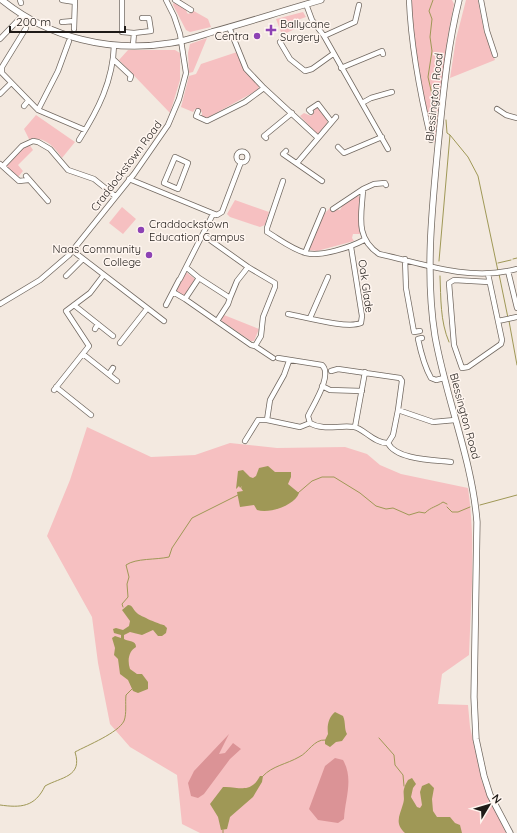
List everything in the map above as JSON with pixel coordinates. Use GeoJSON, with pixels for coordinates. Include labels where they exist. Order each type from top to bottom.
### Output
{"type":"FeatureCollection","features":[{"type":"Feature","properties":{"kind":"main road"},"geometry":{"type":"LineString","coordinates":[[2,0],[23,15],[45,27],[72,38],[114,45],[170,43],[182,41],[321,0]]}},
{"type":"Feature","properties":{"kind":"main road","name":"Blessington Road"},"geometry":{"type":"LineString","coordinates":[[459,0],[451,35],[443,101],[435,178],[429,266],[435,335],[444,378],[475,499],[477,522],[474,697],[476,739],[484,776],[490,795],[510,833]]}},
{"type":"Feature","properties":{"kind":"street"},"geometry":{"type":"LineString","coordinates":[[62,0],[75,1],[74,29]]}},
{"type":"Feature","properties":{"kind":"street"},"geometry":{"type":"LineString","coordinates":[[122,0],[122,32],[134,33],[151,31],[152,28],[149,18],[142,18]]}},
{"type":"Feature","properties":{"kind":"street"},"geometry":{"type":"LineString","coordinates":[[409,0],[411,34],[418,88],[431,140]]}},
{"type":"Feature","properties":{"kind":"street"},"geometry":{"type":"LineString","coordinates":[[481,0],[486,31],[496,55]]}},
{"type":"Feature","properties":{"kind":"street"},"geometry":{"type":"LineString","coordinates":[[167,1],[178,1],[191,10]]}},
{"type":"Feature","properties":{"kind":"street","name":"Craddockstown Road"},"geometry":{"type":"LineString","coordinates":[[0,304],[40,280],[73,251],[166,129],[179,100],[186,73],[182,41],[174,16],[167,1]]}},
{"type":"Feature","properties":{"kind":"street"},"geometry":{"type":"LineString","coordinates":[[306,4],[312,20],[324,36],[388,149]]}},
{"type":"Feature","properties":{"kind":"street"},"geometry":{"type":"LineString","coordinates":[[324,36],[355,22],[359,5]]}},
{"type":"Feature","properties":{"kind":"street"},"geometry":{"type":"LineString","coordinates":[[0,39],[23,15]]}},
{"type":"Feature","properties":{"kind":"street"},"geometry":{"type":"LineString","coordinates":[[62,22],[74,21]]}},
{"type":"Feature","properties":{"kind":"street"},"geometry":{"type":"LineString","coordinates":[[229,27],[246,69],[264,88],[317,136]]}},
{"type":"Feature","properties":{"kind":"street"},"geometry":{"type":"LineString","coordinates":[[26,28],[22,32],[1,70],[2,73],[38,110],[85,130]]}},
{"type":"Feature","properties":{"kind":"street"},"geometry":{"type":"LineString","coordinates":[[134,33],[134,45]]}},
{"type":"Feature","properties":{"kind":"street"},"geometry":{"type":"LineString","coordinates":[[38,110],[58,71],[69,41]]}},
{"type":"Feature","properties":{"kind":"street"},"geometry":{"type":"LineString","coordinates":[[280,42],[290,59],[305,71],[312,69],[333,54]]}},
{"type":"Feature","properties":{"kind":"street"},"geometry":{"type":"LineString","coordinates":[[79,140],[97,110],[108,84],[114,60],[114,45]]}},
{"type":"Feature","properties":{"kind":"street"},"geometry":{"type":"LineString","coordinates":[[341,68],[382,51],[383,54]]}},
{"type":"Feature","properties":{"kind":"street"},"geometry":{"type":"LineString","coordinates":[[114,60],[130,77]]}},
{"type":"Feature","properties":{"kind":"street"},"geometry":{"type":"LineString","coordinates":[[0,94],[11,83]]}},
{"type":"Feature","properties":{"kind":"street"},"geometry":{"type":"LineString","coordinates":[[198,111],[196,116],[207,120],[245,102],[264,88]]}},
{"type":"Feature","properties":{"kind":"street"},"geometry":{"type":"LineString","coordinates":[[362,103],[371,98],[392,92]]}},
{"type":"Feature","properties":{"kind":"street"},"geometry":{"type":"LineString","coordinates":[[24,106],[28,101]]}},
{"type":"Feature","properties":{"kind":"street"},"geometry":{"type":"LineString","coordinates":[[312,112],[309,110],[318,104],[331,121]]}},
{"type":"Feature","properties":{"kind":"street"},"geometry":{"type":"LineString","coordinates":[[496,109],[506,115],[517,118]]}},
{"type":"Feature","properties":{"kind":"street"},"geometry":{"type":"LineString","coordinates":[[266,138],[264,136],[292,113]]}},
{"type":"Feature","properties":{"kind":"street"},"geometry":{"type":"LineString","coordinates":[[297,162],[317,136],[336,116]]}},
{"type":"Feature","properties":{"kind":"street"},"geometry":{"type":"LineString","coordinates":[[338,147],[344,153],[382,137]]}},
{"type":"Feature","properties":{"kind":"street"},"geometry":{"type":"LineString","coordinates":[[48,201],[27,178],[20,181],[1,165],[22,146],[33,141],[38,142],[50,149],[68,170],[94,179],[115,196]]}},
{"type":"Feature","properties":{"kind":"street"},"geometry":{"type":"LineString","coordinates":[[286,151],[284,154],[322,181]]}},
{"type":"Feature","properties":{"kind":"street"},"geometry":{"type":"LineString","coordinates":[[175,157],[188,163],[178,189],[171,186],[164,183],[175,157]]}},
{"type":"Feature","properties":{"kind":"street"},"geometry":{"type":"LineString","coordinates":[[129,179],[213,214],[221,214],[241,162]]}},
{"type":"Feature","properties":{"kind":"street"},"geometry":{"type":"LineString","coordinates":[[283,181],[266,230],[305,253],[323,210]]}},
{"type":"Feature","properties":{"kind":"street"},"geometry":{"type":"LineString","coordinates":[[333,209],[363,189],[374,184],[385,183],[386,185]]}},
{"type":"Feature","properties":{"kind":"street"},"geometry":{"type":"LineString","coordinates":[[167,195],[171,186]]}},
{"type":"Feature","properties":{"kind":"street"},"geometry":{"type":"LineString","coordinates":[[363,189],[361,228],[364,240]]}},
{"type":"Feature","properties":{"kind":"street"},"geometry":{"type":"LineString","coordinates":[[166,305],[187,268],[213,214]]}},
{"type":"Feature","properties":{"kind":"street"},"geometry":{"type":"LineString","coordinates":[[203,235],[248,267],[273,281],[275,285],[263,316],[261,336],[255,346]]}},
{"type":"Feature","properties":{"kind":"street","name":"Oak Glade"},"geometry":{"type":"LineString","coordinates":[[305,253],[319,254],[351,247],[364,240],[370,248],[379,254],[452,272],[488,274],[508,272],[517,269]]}},
{"type":"Feature","properties":{"kind":"street","name":"Oak Glade"},"geometry":{"type":"LineString","coordinates":[[288,314],[341,324],[355,325],[361,323],[362,316],[351,247]]}},
{"type":"Feature","properties":{"kind":"street"},"geometry":{"type":"LineString","coordinates":[[73,251],[146,310],[164,321]]}},
{"type":"Feature","properties":{"kind":"street"},"geometry":{"type":"LineString","coordinates":[[66,276],[83,259]]}},
{"type":"Feature","properties":{"kind":"street"},"geometry":{"type":"LineString","coordinates":[[405,260],[406,288],[414,332],[420,331]]}},
{"type":"Feature","properties":{"kind":"street"},"geometry":{"type":"LineString","coordinates":[[216,321],[228,304],[237,281],[248,267]]}},
{"type":"Feature","properties":{"kind":"street"},"geometry":{"type":"LineString","coordinates":[[187,268],[199,278],[230,298]]}},
{"type":"Feature","properties":{"kind":"street"},"geometry":{"type":"LineString","coordinates":[[508,272],[517,308]]}},
{"type":"Feature","properties":{"kind":"street"},"geometry":{"type":"LineString","coordinates":[[488,274],[498,321],[501,344],[468,367],[462,368],[454,345],[449,283],[454,280],[489,282]]}},
{"type":"Feature","properties":{"kind":"street"},"geometry":{"type":"LineString","coordinates":[[91,415],[83,412],[55,389],[83,354],[89,344],[66,313],[74,305],[90,294],[103,276]]}},
{"type":"Feature","properties":{"kind":"street"},"geometry":{"type":"LineString","coordinates":[[310,318],[328,277]]}},
{"type":"Feature","properties":{"kind":"street"},"geometry":{"type":"LineString","coordinates":[[185,299],[199,278]]}},
{"type":"Feature","properties":{"kind":"street"},"geometry":{"type":"LineString","coordinates":[[325,285],[330,287]]}},
{"type":"Feature","properties":{"kind":"street"},"geometry":{"type":"LineString","coordinates":[[173,292],[251,345],[276,358],[322,365],[327,372],[308,416],[310,422],[316,426],[356,427],[381,443],[388,443]]}},
{"type":"Feature","properties":{"kind":"street"},"geometry":{"type":"LineString","coordinates":[[74,305],[113,336]]}},
{"type":"Feature","properties":{"kind":"street"},"geometry":{"type":"LineString","coordinates":[[120,343],[146,310]]}},
{"type":"Feature","properties":{"kind":"street"},"geometry":{"type":"LineString","coordinates":[[498,321],[517,317]]}},
{"type":"Feature","properties":{"kind":"street"},"geometry":{"type":"LineString","coordinates":[[94,329],[98,324]]}},
{"type":"Feature","properties":{"kind":"street"},"geometry":{"type":"LineString","coordinates":[[422,338],[418,339],[420,350],[431,378],[436,380],[444,378]]}},
{"type":"Feature","properties":{"kind":"street"},"geometry":{"type":"LineString","coordinates":[[83,354],[117,381]]}},
{"type":"Feature","properties":{"kind":"street"},"geometry":{"type":"LineString","coordinates":[[267,420],[270,400],[284,375],[289,360]]}},
{"type":"Feature","properties":{"kind":"street"},"geometry":{"type":"LineString","coordinates":[[108,374],[113,368]]}},
{"type":"Feature","properties":{"kind":"street"},"geometry":{"type":"LineString","coordinates":[[331,370],[338,368],[402,379],[393,436],[388,443]]}},
{"type":"Feature","properties":{"kind":"street"},"geometry":{"type":"LineString","coordinates":[[356,427],[365,372]]}},
{"type":"Feature","properties":{"kind":"street"},"geometry":{"type":"LineString","coordinates":[[322,386],[330,390],[362,391]]}},
{"type":"Feature","properties":{"kind":"street"},"geometry":{"type":"LineString","coordinates":[[398,410],[426,421],[445,422],[455,420]]}},
{"type":"Feature","properties":{"kind":"street"},"geometry":{"type":"LineString","coordinates":[[245,441],[258,420],[267,420],[300,427],[310,422]]}},
{"type":"Feature","properties":{"kind":"street"},"geometry":{"type":"LineString","coordinates":[[388,443],[390,448],[406,456],[451,462]]}},
{"type":"Feature","properties":{"kind":"shaded area"},"geometry":{"type":"Polygon","coordinates":[[[411,0],[452,0],[454,4],[448,35],[435,142],[432,142],[418,72],[413,36],[411,0]]]}},
{"type":"Feature","properties":{"kind":"shaded area"},"geometry":{"type":"Polygon","coordinates":[[[466,0],[478,0],[484,31],[495,60],[450,78],[456,39],[466,0]]]}},
{"type":"Feature","properties":{"kind":"shaded area"},"geometry":{"type":"Polygon","coordinates":[[[174,2],[186,9],[187,13],[189,14],[192,10],[208,19],[211,27],[190,32],[186,30],[173,5],[174,2]]]}},
{"type":"Feature","properties":{"kind":"shaded area"},"geometry":{"type":"Polygon","coordinates":[[[303,12],[306,17],[292,22],[295,29],[282,35],[276,19],[303,12]]]}},
{"type":"Feature","properties":{"kind":"shaded area"},"geometry":{"type":"Polygon","coordinates":[[[207,38],[193,72],[189,73],[188,53],[190,44],[207,38]]]}},
{"type":"Feature","properties":{"kind":"shaded area"},"geometry":{"type":"Polygon","coordinates":[[[128,50],[175,50],[180,53],[180,80],[170,113],[119,60],[128,50]]]}},
{"type":"Feature","properties":{"kind":"shaded area"},"geometry":{"type":"Polygon","coordinates":[[[237,52],[244,69],[259,86],[258,90],[207,118],[202,116],[202,112],[195,109],[193,112],[181,107],[189,76],[196,74],[201,64],[237,52]]]}},
{"type":"Feature","properties":{"kind":"shaded area"},"geometry":{"type":"Polygon","coordinates":[[[316,107],[320,108],[327,120],[327,124],[318,134],[300,116],[304,113],[311,116],[316,107]]]}},
{"type":"Feature","properties":{"kind":"shaded area"},"geometry":{"type":"Polygon","coordinates":[[[36,115],[75,142],[62,158],[48,143],[39,139],[29,139],[24,129],[36,115]]]}},
{"type":"Feature","properties":{"kind":"shaded area"},"geometry":{"type":"Polygon","coordinates":[[[29,144],[33,150],[18,165],[23,171],[18,177],[7,168],[7,164],[21,148],[29,144]]]}},
{"type":"Feature","properties":{"kind":"shaded area"},"geometry":{"type":"Polygon","coordinates":[[[357,195],[361,198],[360,234],[353,234],[352,238],[354,241],[317,251],[308,250],[323,215],[330,208],[340,210],[344,203],[357,195]]]}},
{"type":"Feature","properties":{"kind":"shaded area"},"geometry":{"type":"Polygon","coordinates":[[[235,200],[269,212],[265,225],[260,227],[230,217],[227,214],[235,200]]]}},
{"type":"Feature","properties":{"kind":"shaded area"},"geometry":{"type":"Polygon","coordinates":[[[122,207],[136,219],[123,234],[109,223],[122,207]]]}},
{"type":"Feature","properties":{"kind":"shaded area"},"geometry":{"type":"Polygon","coordinates":[[[186,272],[195,279],[184,296],[176,291],[186,272]]]}},
{"type":"Feature","properties":{"kind":"shaded area"},"geometry":{"type":"Polygon","coordinates":[[[224,315],[259,329],[254,341],[251,341],[223,322],[221,320],[224,315]]]}},
{"type":"Feature","properties":{"kind":"shaded area"},"geometry":{"type":"Polygon","coordinates":[[[87,427],[151,457],[195,455],[230,443],[277,448],[345,447],[367,454],[380,465],[401,474],[468,488],[472,530],[472,592],[469,655],[442,674],[438,704],[468,705],[470,727],[482,782],[506,833],[200,833],[182,824],[177,775],[130,747],[110,724],[98,663],[92,617],[47,536],[70,480],[87,427]]]}},
{"type":"Feature","properties":{"kind":"shaded area"},"geometry":{"type":"Polygon","coordinates":[[[268,466],[275,472],[291,472],[291,477],[288,484],[299,493],[297,497],[287,505],[275,510],[257,510],[254,505],[240,507],[237,492],[243,491],[241,488],[242,486],[240,488],[239,486],[236,489],[238,471],[243,470],[253,478],[256,476],[259,468],[268,466]]]}},
{"type":"Feature","properties":{"kind":"shaded area"},"geometry":{"type":"Polygon","coordinates":[[[128,605],[139,614],[164,625],[167,628],[166,633],[162,636],[158,636],[153,630],[142,635],[130,632],[124,635],[124,639],[134,642],[136,645],[129,656],[130,669],[137,674],[142,674],[148,682],[148,689],[138,693],[133,691],[128,680],[120,674],[118,659],[114,655],[115,648],[112,638],[115,636],[121,638],[121,635],[114,633],[113,629],[116,628],[123,630],[129,626],[130,621],[122,610],[128,605]]]}},
{"type":"Feature","properties":{"kind":"shaded area"},"geometry":{"type":"Polygon","coordinates":[[[335,712],[343,716],[347,734],[342,741],[336,742],[330,747],[325,744],[325,740],[328,734],[329,719],[335,712]]]}},
{"type":"Feature","properties":{"kind":"shaded area"},"geometry":{"type":"Polygon","coordinates":[[[229,734],[219,754],[225,753],[233,743],[241,749],[230,759],[204,794],[198,798],[191,796],[188,783],[194,771],[229,734]]]}},
{"type":"Feature","properties":{"kind":"shaded area"},"geometry":{"type":"Polygon","coordinates":[[[335,758],[343,760],[348,774],[348,789],[344,819],[338,823],[318,820],[309,809],[325,766],[335,758]]]}},
{"type":"Feature","properties":{"kind":"shaded area"},"geometry":{"type":"Polygon","coordinates":[[[260,776],[263,776],[262,782],[253,797],[230,817],[227,829],[221,830],[218,817],[210,804],[223,787],[248,788],[256,782],[260,776]]]}},
{"type":"Feature","properties":{"kind":"shaded area"},"geometry":{"type":"Polygon","coordinates":[[[412,778],[416,784],[413,788],[411,797],[417,807],[420,808],[422,805],[420,792],[422,786],[429,783],[434,788],[432,799],[433,811],[437,817],[450,817],[455,823],[460,825],[462,833],[405,833],[400,826],[399,819],[404,801],[404,788],[408,780],[412,778]]]}},
{"type":"Feature","properties":{"kind":"waterway"},"geometry":{"type":"LineString","coordinates":[[433,0],[429,11],[432,19],[430,37],[432,51],[428,77],[434,103],[432,115],[436,118]]}},
{"type":"Feature","properties":{"kind":"waterway"},"geometry":{"type":"LineString","coordinates":[[439,261],[450,135],[447,133],[446,120]]}},
{"type":"Feature","properties":{"kind":"waterway"},"geometry":{"type":"LineString","coordinates":[[450,135],[468,157],[478,176],[498,271]]}},
{"type":"Feature","properties":{"kind":"waterway"},"geometry":{"type":"LineString","coordinates":[[513,259],[517,258]]}},
{"type":"Feature","properties":{"kind":"waterway"},"geometry":{"type":"LineString","coordinates":[[498,263],[511,260]]}},
{"type":"Feature","properties":{"kind":"waterway"},"geometry":{"type":"LineString","coordinates":[[499,274],[508,318]]}},
{"type":"Feature","properties":{"kind":"waterway"},"geometry":{"type":"LineString","coordinates":[[440,276],[442,318],[449,342]]}},
{"type":"Feature","properties":{"kind":"waterway"},"geometry":{"type":"LineString","coordinates":[[509,321],[517,365]]}},
{"type":"Feature","properties":{"kind":"waterway"},"geometry":{"type":"LineString","coordinates":[[298,493],[312,481],[322,477],[334,477],[360,493],[376,506],[386,509],[393,508],[409,515],[419,512],[425,513],[429,509],[443,502],[447,504]]}},
{"type":"Feature","properties":{"kind":"waterway"},"geometry":{"type":"LineString","coordinates":[[123,607],[122,604],[128,597],[127,584],[129,577],[126,565],[135,561],[169,557],[172,548],[192,518],[238,495]]}},
{"type":"Feature","properties":{"kind":"waterway"},"geometry":{"type":"LineString","coordinates":[[480,505],[517,495]]}},
{"type":"Feature","properties":{"kind":"waterway"},"geometry":{"type":"LineString","coordinates":[[447,507],[452,512],[458,512],[470,507]]}},
{"type":"Feature","properties":{"kind":"waterway"},"geometry":{"type":"LineString","coordinates":[[0,805],[21,806],[32,802],[37,798],[45,786],[69,775],[76,767],[77,760],[75,752],[116,730],[124,721],[126,695],[132,689]]}},
{"type":"Feature","properties":{"kind":"waterway"},"geometry":{"type":"LineString","coordinates":[[379,738],[394,755],[395,765],[403,775],[404,786]]}},
{"type":"Feature","properties":{"kind":"waterway"},"geometry":{"type":"LineString","coordinates":[[263,776],[280,765],[302,755],[314,744],[321,740],[325,740]]}},
{"type":"Feature","properties":{"kind":"place","name":"Ballycane Surgery"},"geometry":{"type":"Point","coordinates":[271,30]}},
{"type":"Feature","properties":{"kind":"place","name":"Centra"},"geometry":{"type":"Point","coordinates":[257,36]}},
{"type":"Feature","properties":{"kind":"place","name":"Craddockstown Education Campus"},"geometry":{"type":"Point","coordinates":[141,230]}},
{"type":"Feature","properties":{"kind":"place","name":"Naas Community College"},"geometry":{"type":"Point","coordinates":[149,255]}}]}
